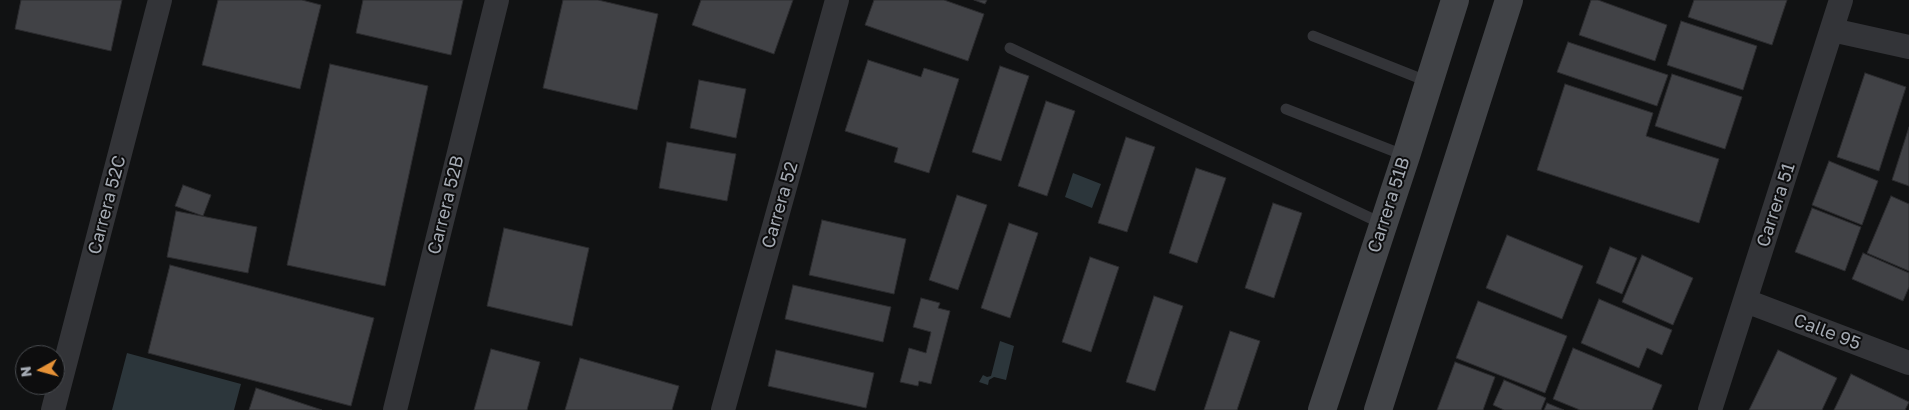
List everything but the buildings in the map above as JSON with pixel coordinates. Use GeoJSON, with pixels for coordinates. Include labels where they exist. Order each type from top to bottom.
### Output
{"type":"FeatureCollection","features":[{"type":"Feature","properties":{"kind":"main road","name":"Carrera 51B"},"geometry":{"type":"LineString","coordinates":[[1322,410],[1406,156],[1455,0]]}},
{"type":"Feature","properties":{"kind":"main road"},"geometry":{"type":"LineString","coordinates":[[1378,410],[1508,0]]}},
{"type":"Feature","properties":{"kind":"street","name":"Carrera 52C"},"geometry":{"type":"LineString","coordinates":[[54,410],[160,0]]}},
{"type":"Feature","properties":{"kind":"street","name":"Carrera 52B"},"geometry":{"type":"LineString","coordinates":[[395,410],[497,0]]}},
{"type":"Feature","properties":{"kind":"street","name":"Carrera 52"},"geometry":{"type":"LineString","coordinates":[[723,410],[837,0]]}},
{"type":"Feature","properties":{"kind":"street","name":"Carrera 51"},"geometry":{"type":"LineString","coordinates":[[1710,410],[1841,0]]}},
{"type":"Feature","properties":{"kind":"street"},"geometry":{"type":"LineString","coordinates":[[1832,30],[1909,47]]}},
{"type":"Feature","properties":{"kind":"street","name":"Calle 95"},"geometry":{"type":"LineString","coordinates":[[1746,301],[1909,364]]}},
{"type":"Feature","properties":{"kind":"lane"},"geometry":{"type":"LineString","coordinates":[[1313,36],[1429,82]]}},
{"type":"Feature","properties":{"kind":"lane"},"geometry":{"type":"LineString","coordinates":[[1010,48],[1383,224]]}},
{"type":"Feature","properties":{"kind":"lane"},"geometry":{"type":"LineString","coordinates":[[1286,109],[1406,156]]}},
{"type":"Feature","properties":{"kind":"shaded area"},"geometry":{"type":"Polygon","coordinates":[[[1073,173],[1101,184],[1092,208],[1065,197],[1073,173]]]}},
{"type":"Feature","properties":{"kind":"shaded area"},"geometry":{"type":"Polygon","coordinates":[[[1000,341],[1014,346],[1006,380],[994,377],[989,380],[988,385],[979,382],[983,375],[991,376],[1000,341]]]}},
{"type":"Feature","properties":{"kind":"shaded area"},"geometry":{"type":"Polygon","coordinates":[[[127,353],[241,384],[234,410],[112,410],[127,353]]]}}]}
